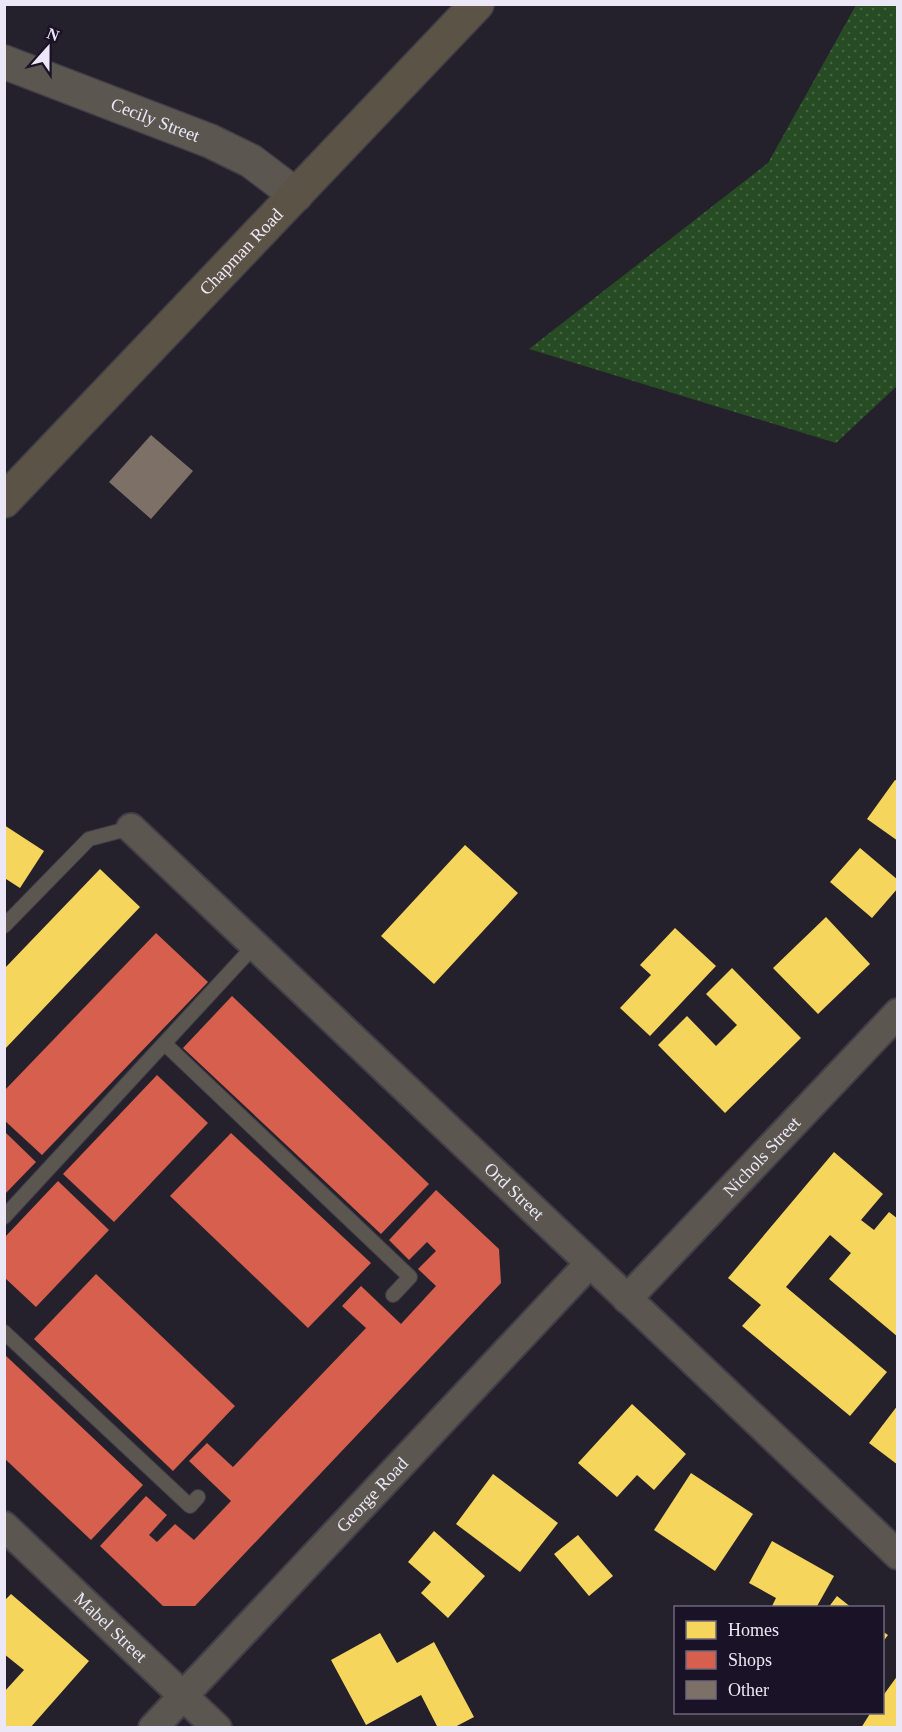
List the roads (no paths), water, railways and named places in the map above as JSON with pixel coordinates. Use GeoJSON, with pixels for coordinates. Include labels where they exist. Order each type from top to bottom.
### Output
{"type":"FeatureCollection","features":[{"type":"Feature","properties":{"kind":"main road","name":"Chapman Road"},"geometry":{"type":"LineString","coordinates":[[4,501],[477,4]]}},
{"type":"Feature","properties":{"kind":"street","name":"Cecily Street"},"geometry":{"type":"LineString","coordinates":[[4,62],[210,141],[251,161],[296,195]]}},
{"type":"Feature","properties":{"kind":"street","name":"Ord Street"},"geometry":{"type":"LineString","coordinates":[[131,828],[897,1555]]}},
{"type":"Feature","properties":{"kind":"street","name":"Nichols Street"},"geometry":{"type":"LineString","coordinates":[[627,1299],[897,1013]]}},
{"type":"Feature","properties":{"kind":"street","name":"George Road"},"geometry":{"type":"LineString","coordinates":[[153,1728],[590,1263]]}},
{"type":"Feature","properties":{"kind":"street","name":"Mabel Street"},"geometry":{"type":"LineString","coordinates":[[4,1526],[217,1728]]}},
{"type":"Feature","properties":{"kind":"lane"},"geometry":{"type":"LineString","coordinates":[[4,926],[89,839],[131,828]]}},
{"type":"Feature","properties":{"kind":"lane"},"geometry":{"type":"LineString","coordinates":[[4,1217],[255,945]]}},
{"type":"Feature","properties":{"kind":"lane"},"geometry":{"type":"LineString","coordinates":[[165,1044],[410,1277],[393,1295]]}},
{"type":"Feature","properties":{"kind":"lane"},"geometry":{"type":"LineString","coordinates":[[4,1332],[190,1506],[198,1497]]}}]}
